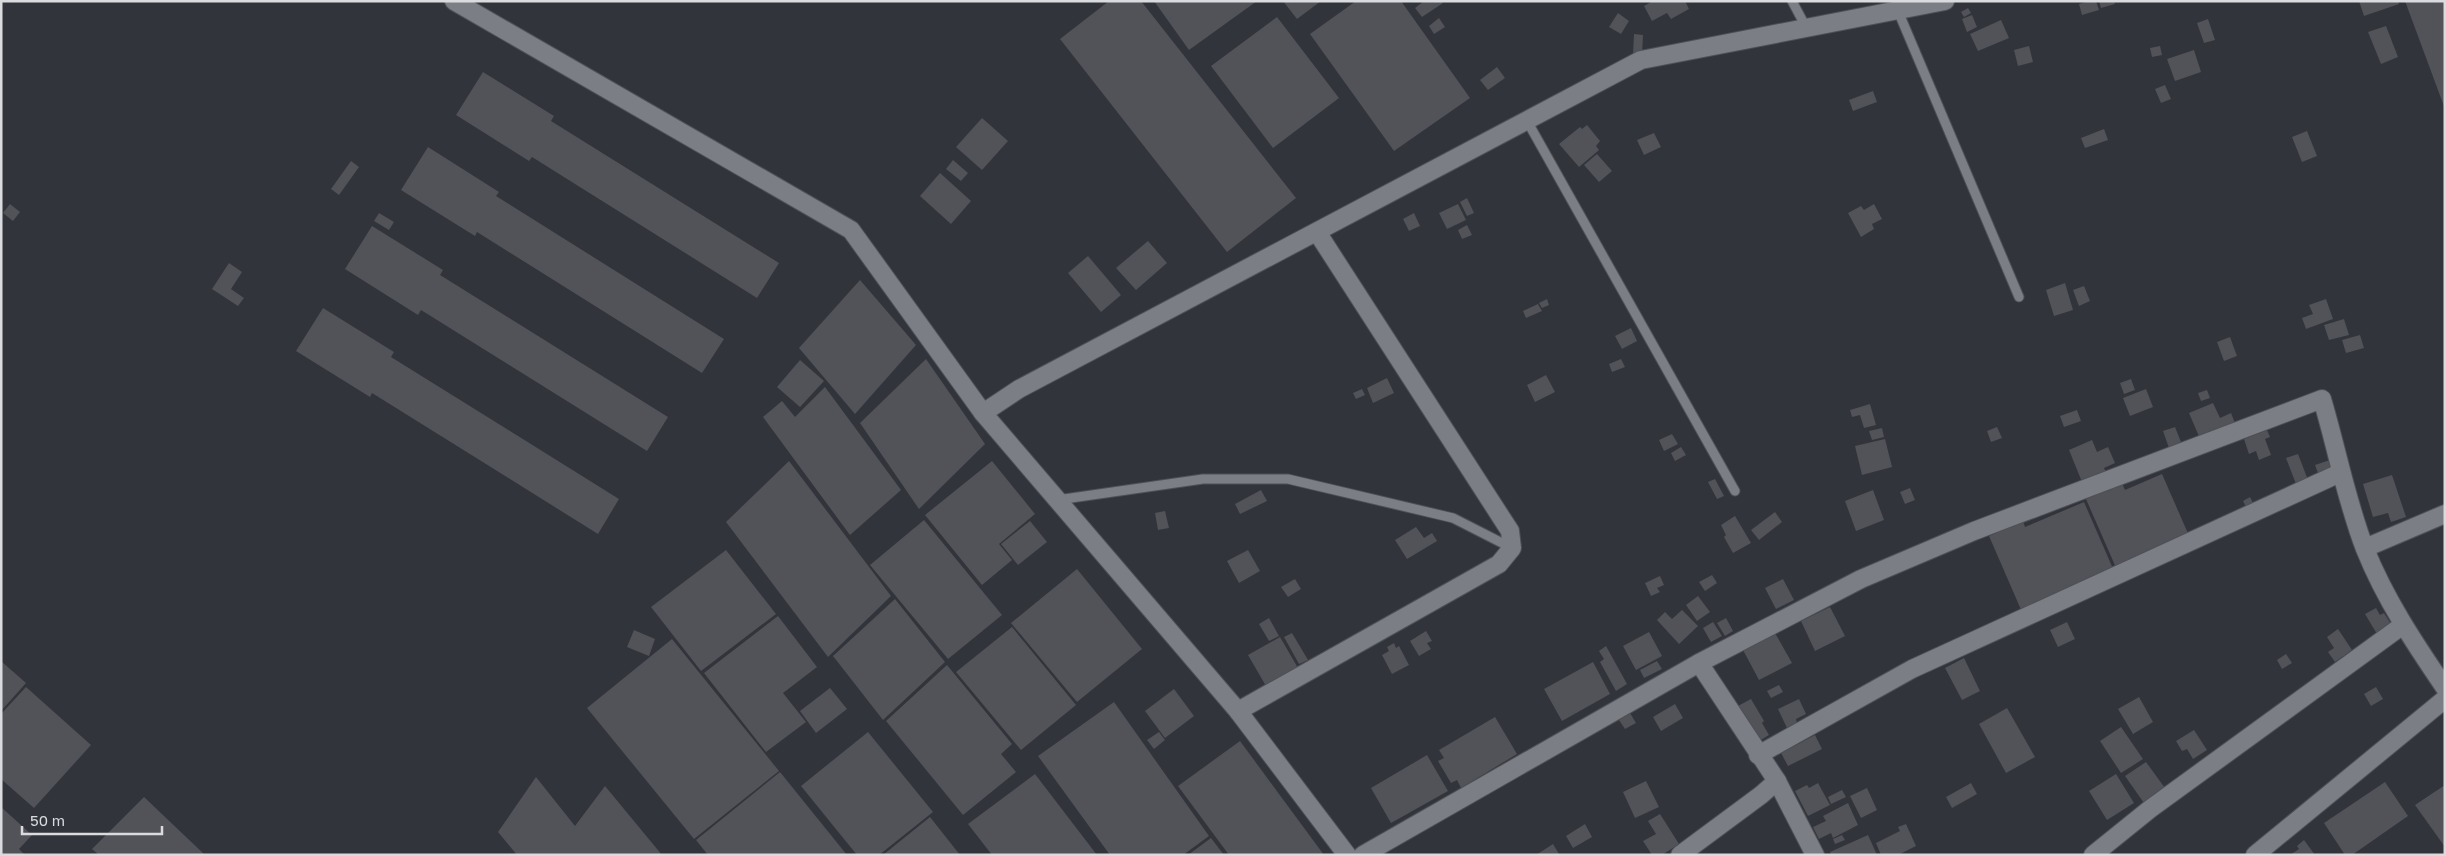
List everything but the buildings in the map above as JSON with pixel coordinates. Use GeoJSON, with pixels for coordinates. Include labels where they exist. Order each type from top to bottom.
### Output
{"type":"FeatureCollection","features":[{"type":"Feature","properties":{"kind":"street"},"geometry":{"type":"LineString","coordinates":[[454,1],[851,230],[983,413],[1238,710],[1347,855]]}},
{"type":"Feature","properties":{"kind":"street"},"geometry":{"type":"LineString","coordinates":[[983,413],[1019,389],[1526,119],[1641,60],[1945,1]]}},
{"type":"Feature","properties":{"kind":"street"},"geometry":{"type":"LineString","coordinates":[[1238,710],[1499,564],[1512,548],[1510,531],[1317,232]]}},
{"type":"Feature","properties":{"kind":"street"},"geometry":{"type":"LineString","coordinates":[[1363,855],[1699,663],[1861,579],[1965,535],[2322,399],[2334,436],[2340,473],[2365,548],[2403,625],[2445,688]]}},
{"type":"Feature","properties":{"kind":"street"},"geometry":{"type":"LineString","coordinates":[[1758,755],[1912,669],[2340,473]]}},
{"type":"Feature","properties":{"kind":"street"},"geometry":{"type":"LineString","coordinates":[[2365,548],[2445,514]]}},
{"type":"Feature","properties":{"kind":"street"},"geometry":{"type":"LineString","coordinates":[[2093,855],[2150,809],[2403,625]]}},
{"type":"Feature","properties":{"kind":"street"},"geometry":{"type":"LineString","coordinates":[[1699,663],[1776,781],[1815,855]]}},
{"type":"Feature","properties":{"kind":"street"},"geometry":{"type":"LineString","coordinates":[[2255,855],[2445,698]]}},
{"type":"Feature","properties":{"kind":"street"},"geometry":{"type":"LineString","coordinates":[[1680,855],[1761,795],[1776,781]]}},
{"type":"Feature","properties":{"kind":"lane"},"geometry":{"type":"LineString","coordinates":[[1792,1],[1807,29]]}},
{"type":"Feature","properties":{"kind":"lane"},"geometry":{"type":"LineString","coordinates":[[1898,11],[2018,297]]}},
{"type":"Feature","properties":{"kind":"lane"},"geometry":{"type":"LineString","coordinates":[[1526,119],[1735,491]]}},
{"type":"Feature","properties":{"kind":"lane"},"geometry":{"type":"LineString","coordinates":[[1056,500],[1203,479],[1288,479],[1453,518],[1512,548]]}}]}
